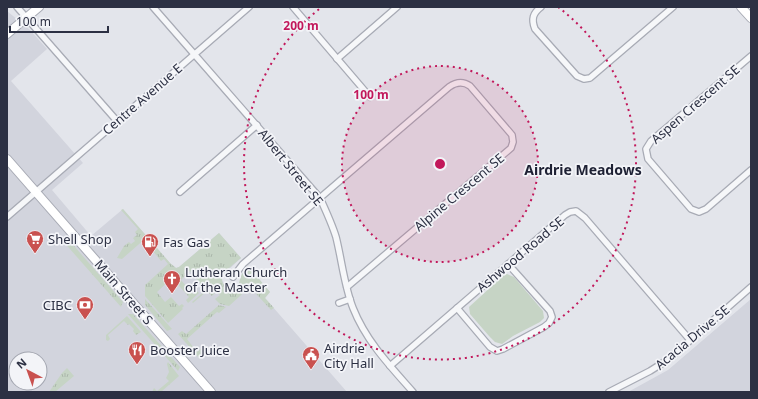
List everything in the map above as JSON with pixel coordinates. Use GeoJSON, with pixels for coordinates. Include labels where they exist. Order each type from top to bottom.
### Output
{"type":"FeatureCollection","features":[{"type":"Feature","properties":{"kind":"main road"},"geometry":{"type":"LineString","coordinates":[[7,34],[39,7]]}},
{"type":"Feature","properties":{"kind":"main road"},"geometry":{"type":"LineString","coordinates":[[741,7],[751,18]]}},
{"type":"Feature","properties":{"kind":"main road","name":"Main Street S"},"geometry":{"type":"LineString","coordinates":[[7,159],[212,392]]}},
{"type":"Feature","properties":{"kind":"street"},"geometry":{"type":"LineString","coordinates":[[17,7],[118,121]]}},
{"type":"Feature","properties":{"kind":"street","name":"Albert Street SE"},"geometry":{"type":"LineString","coordinates":[[153,7],[320,198],[330,218],[350,299],[358,320],[367,337],[413,392]]}},
{"type":"Feature","properties":{"kind":"street","name":"Centre Avenue E"},"geometry":{"type":"LineString","coordinates":[[7,217],[249,7]]}},
{"type":"Feature","properties":{"kind":"street"},"geometry":{"type":"LineString","coordinates":[[293,7],[370,97]]}},
{"type":"Feature","properties":{"kind":"street"},"geometry":{"type":"LineString","coordinates":[[337,59],[397,7]]}},
{"type":"Feature","properties":{"kind":"street"},"geometry":{"type":"LineString","coordinates":[[541,7],[534,14],[532,19],[534,28],[578,76],[587,79],[673,7]]}},
{"type":"Feature","properties":{"kind":"street","name":"Aspen Crescent SE"},"geometry":{"type":"LineString","coordinates":[[751,56],[651,141],[646,149],[648,159],[691,209],[699,212],[706,209],[751,170]]}},
{"type":"Feature","properties":{"kind":"street","name":"Alpine Crescent SE"},"geometry":{"type":"LineString","coordinates":[[232,277],[243,264],[443,92],[454,84],[465,83],[470,86],[512,134],[513,142],[511,148],[347,287]]}},
{"type":"Feature","properties":{"kind":"street"},"geometry":{"type":"LineString","coordinates":[[180,192],[257,126]]}},
{"type":"Feature","properties":{"kind":"street","name":"Ashwood Road SE"},"geometry":{"type":"LineString","coordinates":[[390,366],[565,215],[576,211],[585,218],[690,340]]}},
{"type":"Feature","properties":{"kind":"street"},"geometry":{"type":"LineString","coordinates":[[456,308],[490,347],[497,351],[549,323],[552,317],[550,311],[508,264]]}},
{"type":"Feature","properties":{"kind":"street","name":"Acacia Drive SE"},"geometry":{"type":"LineString","coordinates":[[609,392],[659,366],[751,287]]}},
{"type":"Feature","properties":{"kind":"street"},"geometry":{"type":"LineString","coordinates":[[339,303],[350,299]]}},
{"type":"Feature","properties":{"kind":"shaded area"},"geometry":{"type":"Polygon","coordinates":[[[7,11],[30,30],[47,49],[11,81],[83,163],[52,190],[91,236],[123,209],[176,268],[219,233],[241,258],[223,275],[222,280],[224,284],[230,288],[238,285],[243,273],[249,267],[270,292],[265,298],[347,392],[7,392],[7,11]]]}},
{"type":"Feature","properties":{"kind":"shaded area"},"geometry":{"type":"Polygon","coordinates":[[[751,299],[751,392],[628,392],[668,370],[751,299]]]}},
{"type":"Feature","properties":{"kind":"green space"},"geometry":{"type":"Polygon","coordinates":[[[123,209],[176,268],[219,233],[241,258],[225,273],[222,281],[224,285],[230,288],[236,287],[239,284],[243,273],[249,267],[270,292],[265,298],[274,308],[271,310],[250,287],[229,306],[220,304],[215,299],[220,295],[216,292],[212,296],[208,292],[212,289],[210,287],[206,289],[207,291],[193,303],[192,302],[206,290],[190,271],[181,280],[193,294],[197,291],[199,293],[188,303],[186,300],[189,297],[172,278],[157,292],[165,302],[171,297],[179,306],[182,304],[184,306],[182,308],[183,309],[168,323],[145,296],[145,285],[168,264],[164,259],[161,261],[148,245],[150,243],[146,238],[122,259],[117,258],[124,246],[129,242],[131,244],[135,241],[133,238],[137,235],[135,232],[138,229],[121,210],[123,209]]]}},
{"type":"Feature","properties":{"kind":"green space"},"geometry":{"type":"Polygon","coordinates":[[[68,239],[123,302],[121,307],[62,240],[68,239]]]}},
{"type":"Feature","properties":{"kind":"green space"},"geometry":{"type":"Polygon","coordinates":[[[507,274],[514,277],[543,311],[544,318],[540,322],[513,336],[502,344],[495,342],[489,336],[470,314],[469,307],[504,275],[507,274]]]}},
{"type":"Feature","properties":{"kind":"green space"},"geometry":{"type":"Polygon","coordinates":[[[145,299],[172,329],[167,331],[145,305],[145,299]]]}},
{"type":"Feature","properties":{"kind":"green space"},"geometry":{"type":"Polygon","coordinates":[[[219,305],[226,307],[219,313],[217,312],[187,339],[197,352],[204,346],[206,348],[205,349],[208,352],[200,359],[178,334],[182,331],[186,334],[219,305]]]}},
{"type":"Feature","properties":{"kind":"green space"},"geometry":{"type":"Polygon","coordinates":[[[128,314],[133,314],[180,367],[178,371],[128,314]]]}},
{"type":"Feature","properties":{"kind":"green space"},"geometry":{"type":"Polygon","coordinates":[[[127,316],[141,332],[136,335],[133,331],[134,329],[124,321],[108,335],[110,339],[108,341],[106,340],[106,335],[127,316]]]}},
{"type":"Feature","properties":{"kind":"green space"},"geometry":{"type":"Polygon","coordinates":[[[168,362],[179,376],[161,392],[152,392],[154,388],[157,391],[169,381],[166,378],[169,372],[168,362]]]}},
{"type":"Feature","properties":{"kind":"green space"},"geometry":{"type":"Polygon","coordinates":[[[67,368],[74,376],[55,392],[49,392],[62,373],[67,368]]]}},
{"type":"Feature","properties":{"kind":"place","name":"Shell Shop"},"geometry":{"type":"Point","coordinates":[35,254]}},
{"type":"Feature","properties":{"kind":"place","name":"Fas Gas"},"geometry":{"type":"Point","coordinates":[150,257]}},
{"type":"Feature","properties":{"kind":"place","name":"Lutheran Church of the Master"},"geometry":{"type":"Point","coordinates":[172,294]}},
{"type":"Feature","properties":{"kind":"place","name":"CIBC"},"geometry":{"type":"Point","coordinates":[85,320]}},
{"type":"Feature","properties":{"kind":"place","name":"Booster Juice"},"geometry":{"type":"Point","coordinates":[137,365]}},
{"type":"Feature","properties":{"kind":"place","name":"Airdrie City Hall"},"geometry":{"type":"Point","coordinates":[311,370]}},
{"type":"Feature","properties":{"kind":"district","name":"Airdrie Meadows"},"geometry":{"type":"Point","coordinates":[583,170]}}]}
